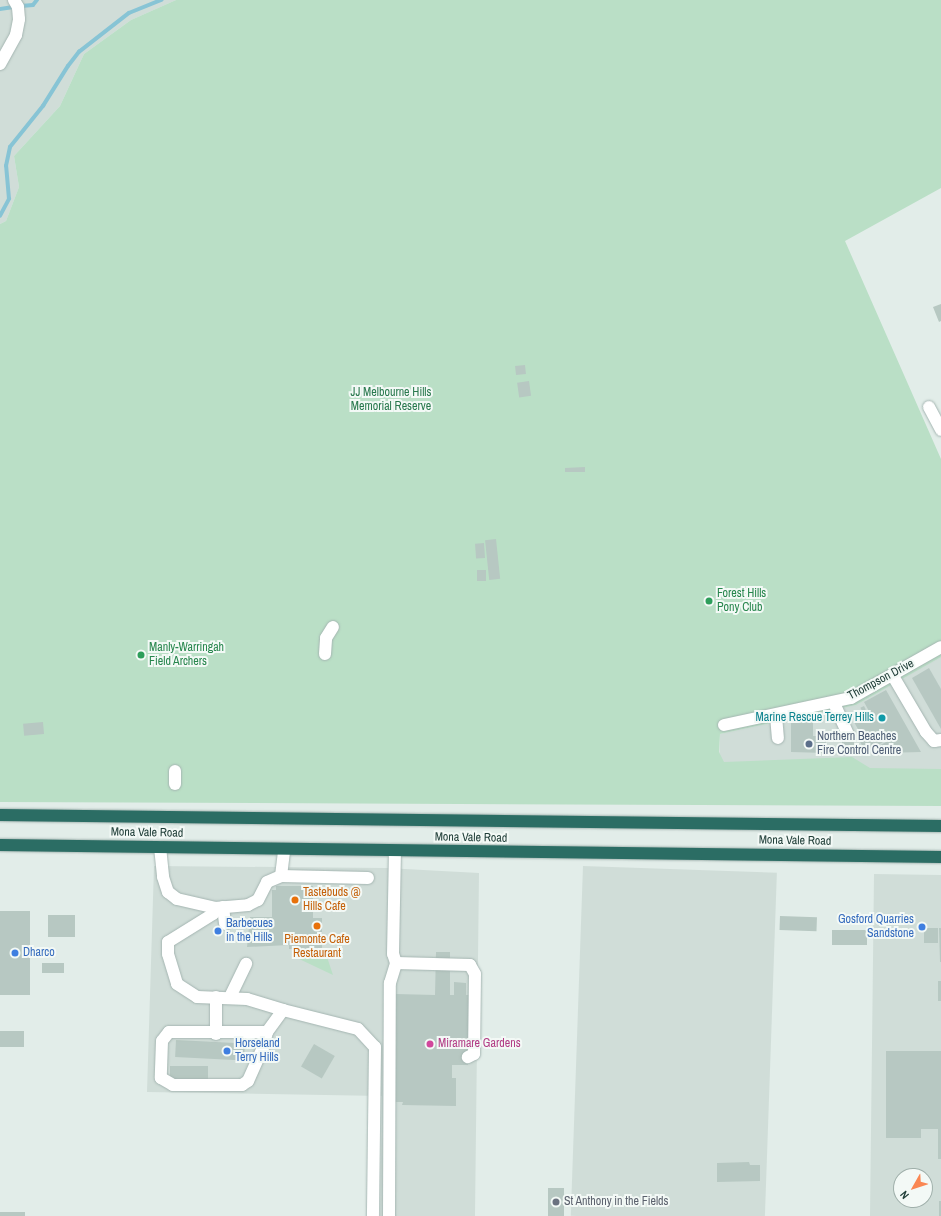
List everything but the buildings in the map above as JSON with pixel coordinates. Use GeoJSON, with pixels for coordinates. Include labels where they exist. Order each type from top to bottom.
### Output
{"type":"FeatureCollection","features":[{"type":"Feature","properties":{"kind":"highway","name":"Mona Vale Road"},"geometry":{"type":"LineString","coordinates":[[0,815],[941,826]]}},
{"type":"Feature","properties":{"kind":"highway","name":"Mona Vale Road"},"geometry":{"type":"LineString","coordinates":[[0,846],[941,857]]}},
{"type":"Feature","properties":{"kind":"street"},"geometry":{"type":"LineString","coordinates":[[0,64],[16,35],[19,19],[18,7],[14,0]]}},
{"type":"Feature","properties":{"kind":"street"},"geometry":{"type":"LineString","coordinates":[[930,407],[941,430]]}},
{"type":"Feature","properties":{"kind":"street"},"geometry":{"type":"LineString","coordinates":[[325,654],[326,638],[333,627]]}},
{"type":"Feature","properties":{"kind":"street","name":"Thompson Drive"},"geometry":{"type":"LineString","coordinates":[[724,725],[776,716],[851,698],[939,652]]}},
{"type":"Feature","properties":{"kind":"street"},"geometry":{"type":"LineString","coordinates":[[892,676],[926,732],[934,741],[941,740]]}},
{"type":"Feature","properties":{"kind":"street"},"geometry":{"type":"LineString","coordinates":[[834,703],[848,734]]}},
{"type":"Feature","properties":{"kind":"street"},"geometry":{"type":"LineString","coordinates":[[776,716],[778,738]]}},
{"type":"Feature","properties":{"kind":"street"},"geometry":{"type":"LineString","coordinates":[[175,771],[175,784]]}},
{"type":"Feature","properties":{"kind":"street"},"geometry":{"type":"LineString","coordinates":[[160,847],[163,877],[168,892],[177,899],[219,908],[248,904],[258,900],[267,882],[282,876],[368,878]]}},
{"type":"Feature","properties":{"kind":"street"},"geometry":{"type":"LineString","coordinates":[[282,876],[284,850]]}},
{"type":"Feature","properties":{"kind":"street"},"geometry":{"type":"LineString","coordinates":[[389,1216],[390,983],[396,963],[393,954],[396,851]]}},
{"type":"Feature","properties":{"kind":"street"},"geometry":{"type":"LineString","coordinates":[[219,908],[225,924]]}},
{"type":"Feature","properties":{"kind":"street"},"geometry":{"type":"LineString","coordinates":[[219,908],[213,914],[168,942],[168,954],[177,984],[197,997],[230,997],[247,999],[283,1010],[358,1029],[375,1047],[373,1216]]}},
{"type":"Feature","properties":{"kind":"street"},"geometry":{"type":"LineString","coordinates":[[396,963],[470,965],[475,974],[474,1054],[468,1057]]}},
{"type":"Feature","properties":{"kind":"street"},"geometry":{"type":"LineString","coordinates":[[230,997],[246,964]]}},
{"type":"Feature","properties":{"kind":"street"},"geometry":{"type":"LineString","coordinates":[[216,998],[216,1034]]}},
{"type":"Feature","properties":{"kind":"street"},"geometry":{"type":"LineString","coordinates":[[267,1032],[216,1034],[173,1031],[165,1034],[162,1041],[162,1078],[173,1085],[242,1084],[251,1077],[267,1032],[283,1010]]}},
{"type":"Feature","properties":{"kind":"shaded area"},"geometry":{"type":"Polygon","coordinates":[[[0,0],[176,0],[131,20],[84,54],[60,106],[14,156],[19,187],[6,221],[0,224],[0,0]]]}},
{"type":"Feature","properties":{"kind":"shaded area"},"geometry":{"type":"Polygon","coordinates":[[[941,656],[941,800],[718,797],[720,734],[856,705],[941,656]]]}},
{"type":"Feature","properties":{"kind":"shaded area"},"geometry":{"type":"Polygon","coordinates":[[[154,866],[386,868],[479,873],[475,1216],[380,1216],[382,1096],[147,1092],[154,866]]]}},
{"type":"Feature","properties":{"kind":"shaded area"},"geometry":{"type":"Polygon","coordinates":[[[583,866],[777,873],[765,1216],[571,1216],[583,866]]]}},
{"type":"Feature","properties":{"kind":"shaded area"},"geometry":{"type":"Polygon","coordinates":[[[874,874],[941,875],[941,1216],[870,1216],[874,874]]]}},
{"type":"Feature","properties":{"kind":"green space","name":"JJ Melbourne Hills Memorial Reserve"},"geometry":{"type":"Polygon","coordinates":[[[176,0],[941,0],[941,188],[845,241],[941,459],[941,657],[856,705],[720,734],[719,752],[724,762],[852,757],[870,768],[941,769],[941,806],[0,802],[0,224],[6,221],[19,187],[14,156],[60,106],[84,54],[131,20],[176,0]]]}},
{"type":"Feature","properties":{"kind":"green space"},"geometry":{"type":"Polygon","coordinates":[[[297,951],[325,951],[333,975],[297,958],[297,951]]]}},
{"type":"Feature","properties":{"kind":"waterway"},"geometry":{"type":"LineString","coordinates":[[21,6],[33,5],[37,0]]}},
{"type":"Feature","properties":{"kind":"waterway"},"geometry":{"type":"LineString","coordinates":[[0,216],[9,199],[6,166],[10,147],[43,106],[68,66],[79,52],[129,13],[162,0]]}},
{"type":"Feature","properties":{"kind":"waterway"},"geometry":{"type":"LineString","coordinates":[[0,9],[15,7]]}},
{"type":"Feature","properties":{"kind":"place","name":"Forest Hills Pony Club"},"geometry":{"type":"Point","coordinates":[709,601]}},
{"type":"Feature","properties":{"kind":"place","name":"Manly-Warringah Field Archers"},"geometry":{"type":"Point","coordinates":[141,655]}},
{"type":"Feature","properties":{"kind":"place","name":"Marine Rescue Terrey Hills"},"geometry":{"type":"Point","coordinates":[882,718]}},
{"type":"Feature","properties":{"kind":"place","name":"Northern Beaches Fire Control Centre"},"geometry":{"type":"Point","coordinates":[809,744]}},
{"type":"Feature","properties":{"kind":"place","name":"Tastebuds @ Hills Cafe"},"geometry":{"type":"Point","coordinates":[295,900]}},
{"type":"Feature","properties":{"kind":"place","name":"Piemonte Cafe Restaurant"},"geometry":{"type":"Point","coordinates":[317,926]}},
{"type":"Feature","properties":{"kind":"place","name":"Gosford Quarries Sandstone"},"geometry":{"type":"Point","coordinates":[922,927]}},
{"type":"Feature","properties":{"kind":"place","name":"Barbecues in the Hills"},"geometry":{"type":"Point","coordinates":[218,931]}},
{"type":"Feature","properties":{"kind":"place","name":"Dharco"},"geometry":{"type":"Point","coordinates":[15,953]}},
{"type":"Feature","properties":{"kind":"place","name":"Miramare Gardens"},"geometry":{"type":"Point","coordinates":[430,1044]}},
{"type":"Feature","properties":{"kind":"place","name":"Horseland Terry Hills"},"geometry":{"type":"Point","coordinates":[227,1051]}},
{"type":"Feature","properties":{"kind":"place","name":"St Anthony in the Fields"},"geometry":{"type":"Point","coordinates":[556,1202]}}]}
